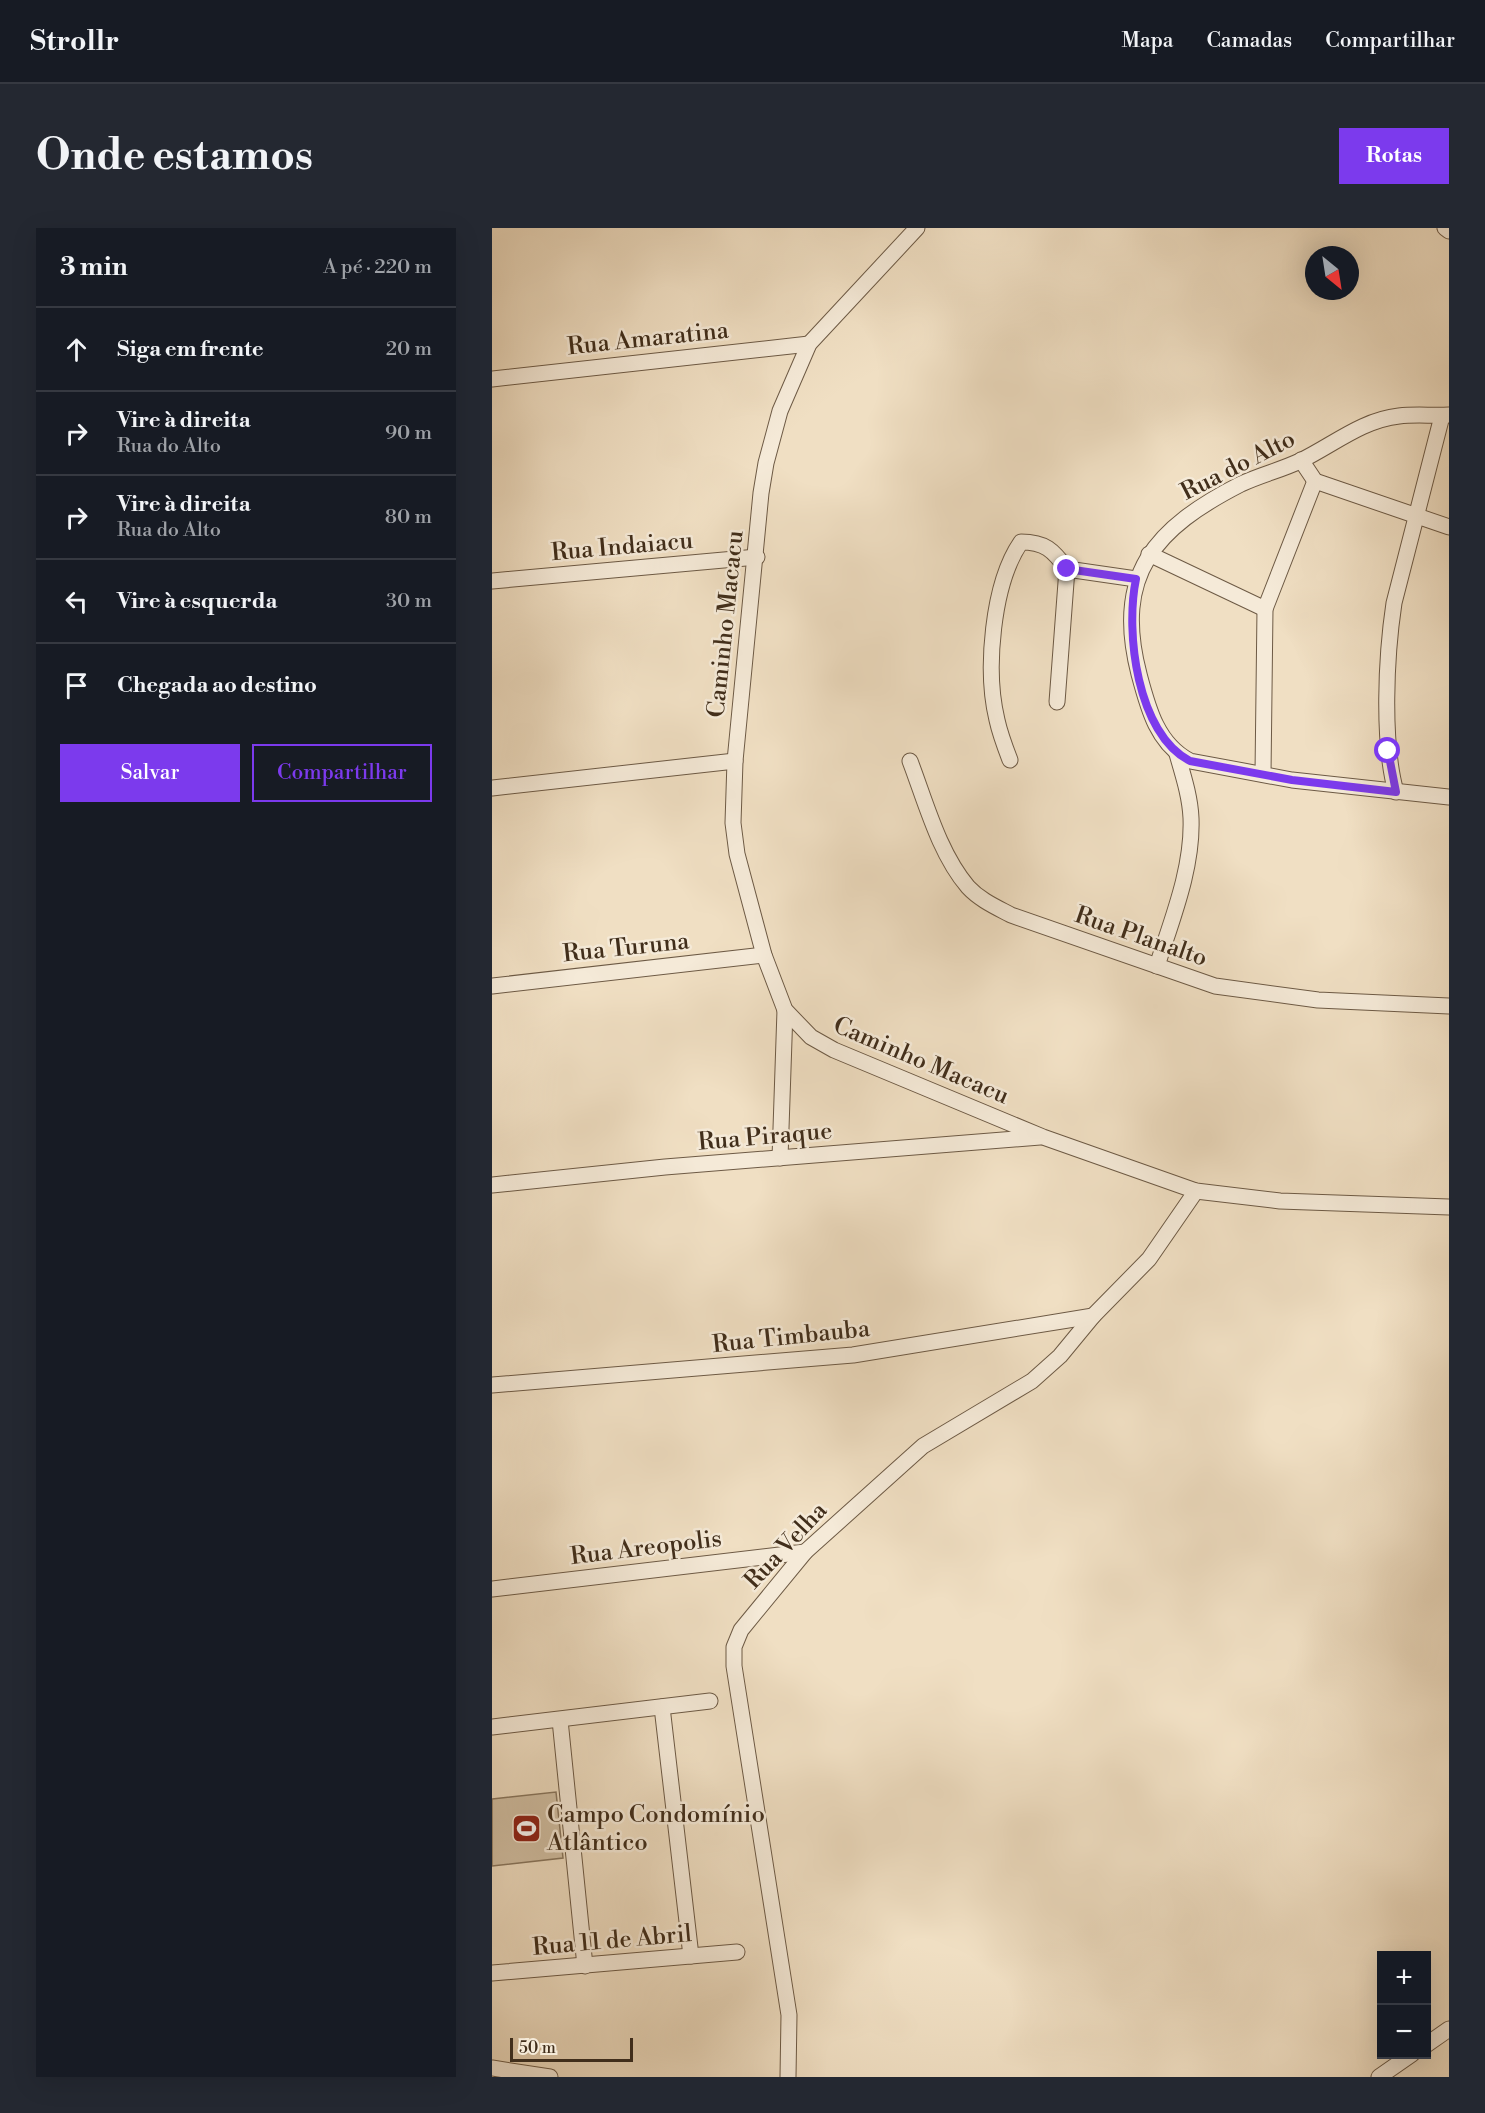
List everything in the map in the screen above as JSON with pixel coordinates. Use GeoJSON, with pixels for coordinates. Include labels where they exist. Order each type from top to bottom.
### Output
{"type":"FeatureCollection","features":[{"type":"Feature","properties":{"kind":"street","name":"Caminho Macacu"},"geometry":{"type":"LineString","coordinates":[[917,228],[809,344],[780,411],[766,463],[735,761],[733,823],[737,854],[764,955],[785,1010],[811,1037],[834,1050],[1043,1137],[1196,1191],[1280,1201],[1449,1207]]}},
{"type":"Feature","properties":{"kind":"street"},"geometry":{"type":"LineString","coordinates":[[1444,228],[1449,231]]}},
{"type":"Feature","properties":{"kind":"street","name":"Rua Amaratina"},"geometry":{"type":"LineString","coordinates":[[492,379],[809,344]]}},
{"type":"Feature","properties":{"kind":"street","name":"Rua do Alto"},"geometry":{"type":"LineString","coordinates":[[1177,754],[1157,727],[1147,702],[1133,651],[1131,615],[1136,579],[1149,554],[1180,522],[1242,484],[1301,460],[1373,423],[1399,416],[1445,416]]}},
{"type":"Feature","properties":{"kind":"street"},"geometry":{"type":"LineString","coordinates":[[1396,792],[1388,751],[1390,630],[1394,603],[1416,517],[1445,416]]}},
{"type":"Feature","properties":{"kind":"street"},"geometry":{"type":"LineString","coordinates":[[1301,460],[1315,481],[1449,527]]}},
{"type":"Feature","properties":{"kind":"street"},"geometry":{"type":"LineString","coordinates":[[1263,774],[1265,609],[1315,481]]}},
{"type":"Feature","properties":{"kind":"street"},"geometry":{"type":"LineString","coordinates":[[1010,760],[997,720],[993,693],[993,635],[1009,564],[1021,542],[1040,542],[1053,550],[1067,569],[1057,702]]}},
{"type":"Feature","properties":{"kind":"street"},"geometry":{"type":"LineString","coordinates":[[1149,554],[1265,609]]}},
{"type":"Feature","properties":{"kind":"street","name":"Rua Indaiacu"},"geometry":{"type":"LineString","coordinates":[[492,581],[757,557]]}},
{"type":"Feature","properties":{"kind":"street"},"geometry":{"type":"LineString","coordinates":[[1067,569],[1136,579]]}},
{"type":"Feature","properties":{"kind":"street"},"geometry":{"type":"LineString","coordinates":[[1177,754],[1190,761],[1292,780],[1449,797]]}},
{"type":"Feature","properties":{"kind":"street"},"geometry":{"type":"LineString","coordinates":[[1157,966],[1186,868],[1191,841],[1188,797],[1177,754]]}},
{"type":"Feature","properties":{"kind":"street"},"geometry":{"type":"LineString","coordinates":[[492,788],[735,761]]}},
{"type":"Feature","properties":{"kind":"street","name":"Rua Planalto"},"geometry":{"type":"LineString","coordinates":[[910,761],[933,823],[953,866],[969,887],[985,901],[1011,915],[1215,986],[1265,995],[1318,1000],[1449,1006]]}},
{"type":"Feature","properties":{"kind":"street","name":"Rua Turuna"},"geometry":{"type":"LineString","coordinates":[[492,986],[764,955]]}},
{"type":"Feature","properties":{"kind":"street"},"geometry":{"type":"LineString","coordinates":[[780,1158],[785,1010]]}},
{"type":"Feature","properties":{"kind":"street","name":"Rua Piraque"},"geometry":{"type":"LineString","coordinates":[[492,1185],[780,1158],[1043,1137]]}},
{"type":"Feature","properties":{"kind":"street","name":"Rua Velha"},"geometry":{"type":"LineString","coordinates":[[789,2077],[788,2004],[734,1656],[734,1647],[741,1630],[805,1552],[923,1446],[1032,1381],[1060,1356],[1093,1316],[1149,1259],[1196,1191]]}},
{"type":"Feature","properties":{"kind":"street","name":"Rua Timbauba"},"geometry":{"type":"LineString","coordinates":[[492,1385],[854,1355],[1093,1316]]}},
{"type":"Feature","properties":{"kind":"street","name":"Rua Areopolis"},"geometry":{"type":"LineString","coordinates":[[492,1589],[805,1552]]}},
{"type":"Feature","properties":{"kind":"street"},"geometry":{"type":"LineString","coordinates":[[492,1727],[710,1701]]}},
{"type":"Feature","properties":{"kind":"street"},"geometry":{"type":"LineString","coordinates":[[662,1707],[691,1956]]}},
{"type":"Feature","properties":{"kind":"street"},"geometry":{"type":"LineString","coordinates":[[560,1720],[585,1966]]}},
{"type":"Feature","properties":{"kind":"street","name":"Rua 11 de Abril"},"geometry":{"type":"LineString","coordinates":[[492,1972],[737,1952]]}},
{"type":"Feature","properties":{"kind":"street"},"geometry":{"type":"LineString","coordinates":[[1431,2042],[1449,2029]]}},
{"type":"Feature","properties":{"kind":"street"},"geometry":{"type":"LineString","coordinates":[[1379,2077],[1406,2059]]}},
{"type":"Feature","properties":{"kind":"street"},"geometry":{"type":"LineString","coordinates":[[492,2068],[550,2077]]}},
{"type":"Feature","properties":{"kind":"shaded area","name":"Campo Condomínio Atlântico"},"geometry":{"type":"Polygon","coordinates":[[[556,1792],[563,1858],[492,1866],[492,1799],[556,1792]]]}},
{"type":"Feature","properties":{"kind":"place","name":"Campo Condomínio Atlântico"},"geometry":{"type":"Point","coordinates":[526,1829]}},
{"type":"Feature","properties":{"kind":"route"},"geometry":{"type":"LineString","coordinates":[[1067,569],[1136,579],[1131,615],[1133,651],[1147,702],[1157,727],[1177,754],[1190,761],[1292,780],[1396,792],[1390,772],[1388,751]]}}]}
